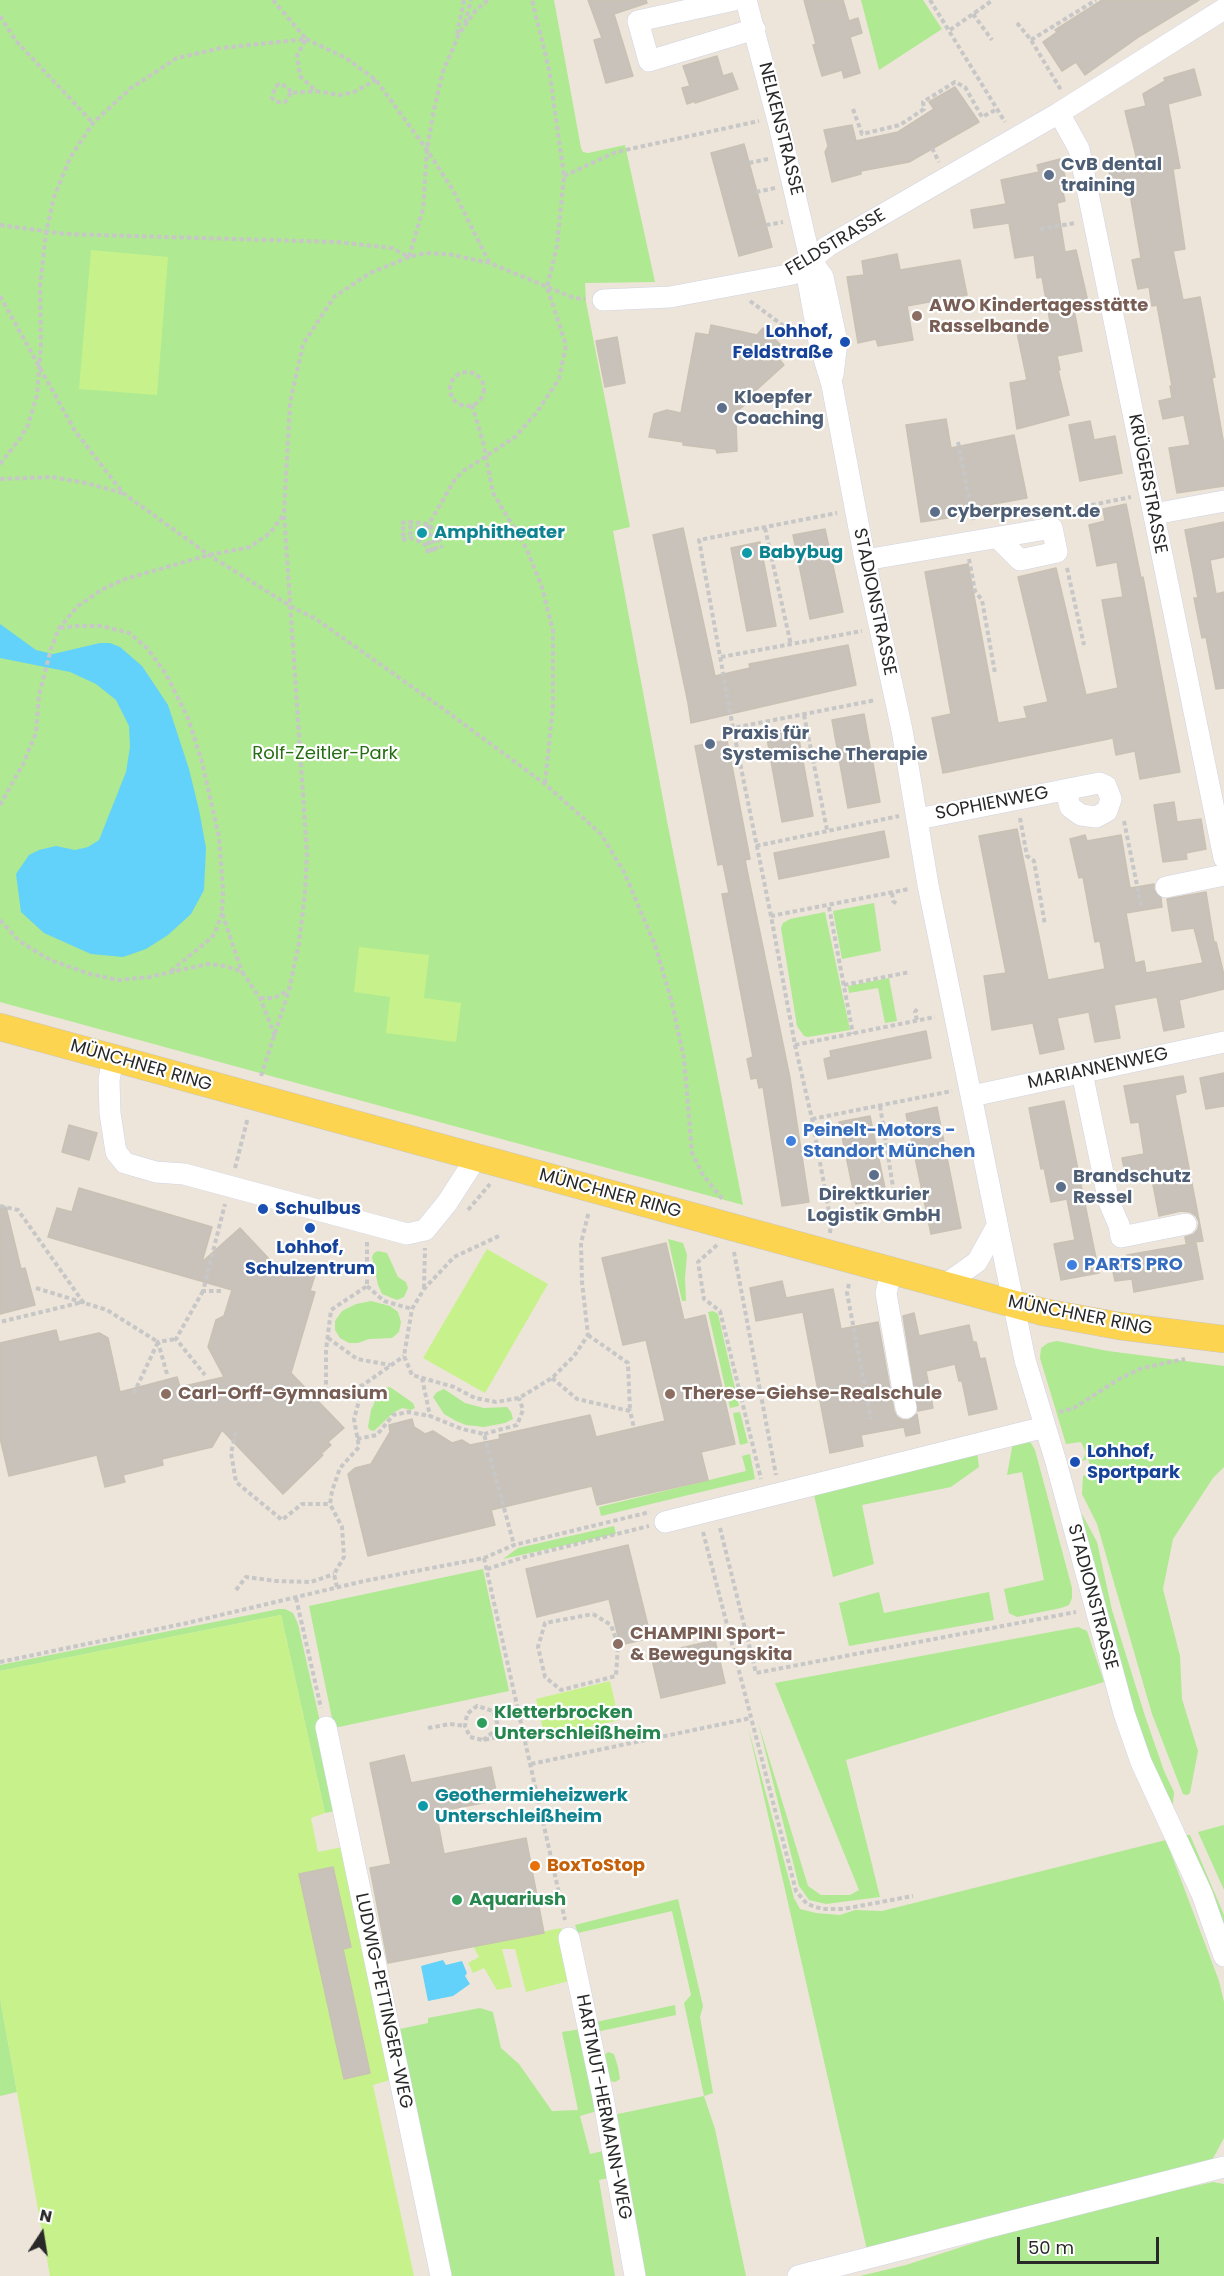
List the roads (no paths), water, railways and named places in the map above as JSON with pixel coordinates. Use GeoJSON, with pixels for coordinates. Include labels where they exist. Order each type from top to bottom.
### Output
{"type":"FeatureCollection","features":[{"type":"Feature","properties":{"kind":"main road","name":"MÜNCHNER RING"},"geometry":{"type":"LineString","coordinates":[[0,1027],[1052,1315],[1224,1339]]}},
{"type":"Feature","properties":{"kind":"street"},"geometry":{"type":"LineString","coordinates":[[734,0],[638,21],[649,61],[755,29]]}},
{"type":"Feature","properties":{"kind":"street","name":"NELKENSTRASSE"},"geometry":{"type":"LineString","coordinates":[[746,0],[810,259]]}},
{"type":"Feature","properties":{"kind":"street","name":"FELDSTRASSE"},"geometry":{"type":"LineString","coordinates":[[603,300],[670,297],[793,274],[828,246],[1065,110],[1224,9]]}},
{"type":"Feature","properties":{"kind":"street","name":"KRÜGERSTRASSE"},"geometry":{"type":"LineString","coordinates":[[1065,110],[1079,149],[1224,858]]}},
{"type":"Feature","properties":{"kind":"street","name":"STADIONSTRASSE"},"geometry":{"type":"LineString","coordinates":[[810,259],[808,281],[823,357],[832,385],[865,560],[902,730],[927,885],[1025,1360],[1049,1421],[1056,1462],[1095,1608],[1118,1693],[1141,1762],[1202,1894],[1224,1956]]}},
{"type":"Feature","properties":{"kind":"street","name":"STADIONSTRASSE"},"geometry":{"type":"LineString","coordinates":[[810,259],[823,277],[837,342],[832,385]]}},
{"type":"Feature","properties":{"kind":"street"},"geometry":{"type":"LineString","coordinates":[[1154,514],[1224,501]]}},
{"type":"Feature","properties":{"kind":"street"},"geometry":{"type":"LineString","coordinates":[[865,560],[1052,528],[1057,552],[1020,560],[998,538]]}},
{"type":"Feature","properties":{"kind":"street","name":"SOPHIENWEG"},"geometry":{"type":"LineString","coordinates":[[918,819],[1099,783],[1107,786],[1111,799],[1107,811],[1096,817],[1081,816],[1070,807],[1066,790]]}},
{"type":"Feature","properties":{"kind":"street"},"geometry":{"type":"LineString","coordinates":[[1166,887],[1224,875]]}},
{"type":"Feature","properties":{"kind":"street","name":"MARIANNENWEG"},"geometry":{"type":"LineString","coordinates":[[972,1096],[1224,1042]]}},
{"type":"Feature","properties":{"kind":"street"},"geometry":{"type":"LineString","coordinates":[[113,1058],[109,1080],[110,1113],[116,1152],[125,1163],[156,1172],[184,1174],[407,1234],[425,1230],[461,1183],[476,1158]]}},
{"type":"Feature","properties":{"kind":"street"},"geometry":{"type":"LineString","coordinates":[[1082,1073],[1109,1202],[1119,1225],[1121,1237],[1186,1224]]}},
{"type":"Feature","properties":{"kind":"street"},"geometry":{"type":"LineString","coordinates":[[943,1286],[977,1262],[997,1226]]}},
{"type":"Feature","properties":{"kind":"street"},"geometry":{"type":"LineString","coordinates":[[891,1272],[886,1293],[906,1408]]}},
{"type":"Feature","properties":{"kind":"street"},"geometry":{"type":"LineString","coordinates":[[658,1517],[707,1512],[771,1488],[1049,1421]]}},
{"type":"Feature","properties":{"kind":"street","name":"LUDWIG-PETTINGER-WEG"},"geometry":{"type":"LineString","coordinates":[[326,1727],[441,2276]]}},
{"type":"Feature","properties":{"kind":"street","name":"HARTMUT-HERMANN-WEG"},"geometry":{"type":"LineString","coordinates":[[569,1938],[603,2097],[635,2276]]}},
{"type":"Feature","properties":{"kind":"street"},"geometry":{"type":"LineString","coordinates":[[798,2276],[1224,2167]]}},
{"type":"Feature","properties":{"kind":"water"},"geometry":{"type":"Polygon","coordinates":[[[0,624],[36,650],[53,654],[100,643],[110,643],[120,647],[142,666],[168,705],[189,769],[199,810],[206,848],[204,890],[191,914],[168,935],[146,949],[123,957],[91,954],[44,933],[21,912],[16,874],[29,855],[56,846],[75,850],[88,847],[99,840],[126,772],[130,747],[129,726],[116,700],[96,684],[70,672],[0,658],[0,624]]]}},
{"type":"Feature","properties":{"kind":"water"},"geometry":{"type":"Polygon","coordinates":[[[443,1960],[446,1965],[462,1961],[467,1973],[465,1976],[470,1984],[453,1996],[428,2001],[421,1966],[443,1960]]]}},
{"type":"Feature","properties":{"kind":"place","name":"CvB dental training"},"geometry":{"type":"Point","coordinates":[1049,175]}},
{"type":"Feature","properties":{"kind":"place","name":"AWO Kindertagesstätte Rasselbande"},"geometry":{"type":"Point","coordinates":[917,316]}},
{"type":"Feature","properties":{"kind":"place","name":"Lohhof, Feldstraße"},"geometry":{"type":"Point","coordinates":[845,342]}},
{"type":"Feature","properties":{"kind":"place","name":"Kloepfer Coaching"},"geometry":{"type":"Point","coordinates":[722,408]}},
{"type":"Feature","properties":{"kind":"place","name":"cyberpresent.de"},"geometry":{"type":"Point","coordinates":[935,512]}},
{"type":"Feature","properties":{"kind":"place","name":"Amphitheater"},"geometry":{"type":"Point","coordinates":[422,533]}},
{"type":"Feature","properties":{"kind":"place","name":"Babybug"},"geometry":{"type":"Point","coordinates":[747,553]}},
{"type":"Feature","properties":{"kind":"place","name":"Praxis für Systemische Therapie"},"geometry":{"type":"Point","coordinates":[710,744]}},
{"type":"Feature","properties":{"kind":"place","name":"Peinelt-Motors - Standort München"},"geometry":{"type":"Point","coordinates":[791,1141]}},
{"type":"Feature","properties":{"kind":"place","name":"Direktkurier Logistik GmbH"},"geometry":{"type":"Point","coordinates":[874,1175]}},
{"type":"Feature","properties":{"kind":"place","name":"Brandschutz Ressel"},"geometry":{"type":"Point","coordinates":[1061,1187]}},
{"type":"Feature","properties":{"kind":"place","name":"Schulbus"},"geometry":{"type":"Point","coordinates":[263,1209]}},
{"type":"Feature","properties":{"kind":"place","name":"Lohhof, Schulzentrum"},"geometry":{"type":"Point","coordinates":[310,1228]}},
{"type":"Feature","properties":{"kind":"place","name":"PARTS PRO"},"geometry":{"type":"Point","coordinates":[1072,1265]}},
{"type":"Feature","properties":{"kind":"place","name":"Carl-Orff-Gymnasium"},"geometry":{"type":"Point","coordinates":[166,1394]}},
{"type":"Feature","properties":{"kind":"place","name":"Therese-Giehse-Realschule"},"geometry":{"type":"Point","coordinates":[670,1394]}},
{"type":"Feature","properties":{"kind":"place","name":"Lohhof, Sportpark"},"geometry":{"type":"Point","coordinates":[1075,1462]}},
{"type":"Feature","properties":{"kind":"place","name":"CHAMPINI Sport- & Bewegungskita"},"geometry":{"type":"Point","coordinates":[618,1644]}},
{"type":"Feature","properties":{"kind":"place","name":"Kletterbrocken Unterschleißheim"},"geometry":{"type":"Point","coordinates":[482,1723]}},
{"type":"Feature","properties":{"kind":"place","name":"Geothermieheizwerk Unterschleißheim"},"geometry":{"type":"Point","coordinates":[423,1806]}},
{"type":"Feature","properties":{"kind":"place","name":"BoxToStop"},"geometry":{"type":"Point","coordinates":[535,1866]}},
{"type":"Feature","properties":{"kind":"place","name":"Aquariush"},"geometry":{"type":"Point","coordinates":[457,1900]}},
{"type":"Feature","properties":{"kind":"park label","name":"Rolf-Zeitler-Park"},"geometry":{"type":"Point","coordinates":[325,754]}}]}
